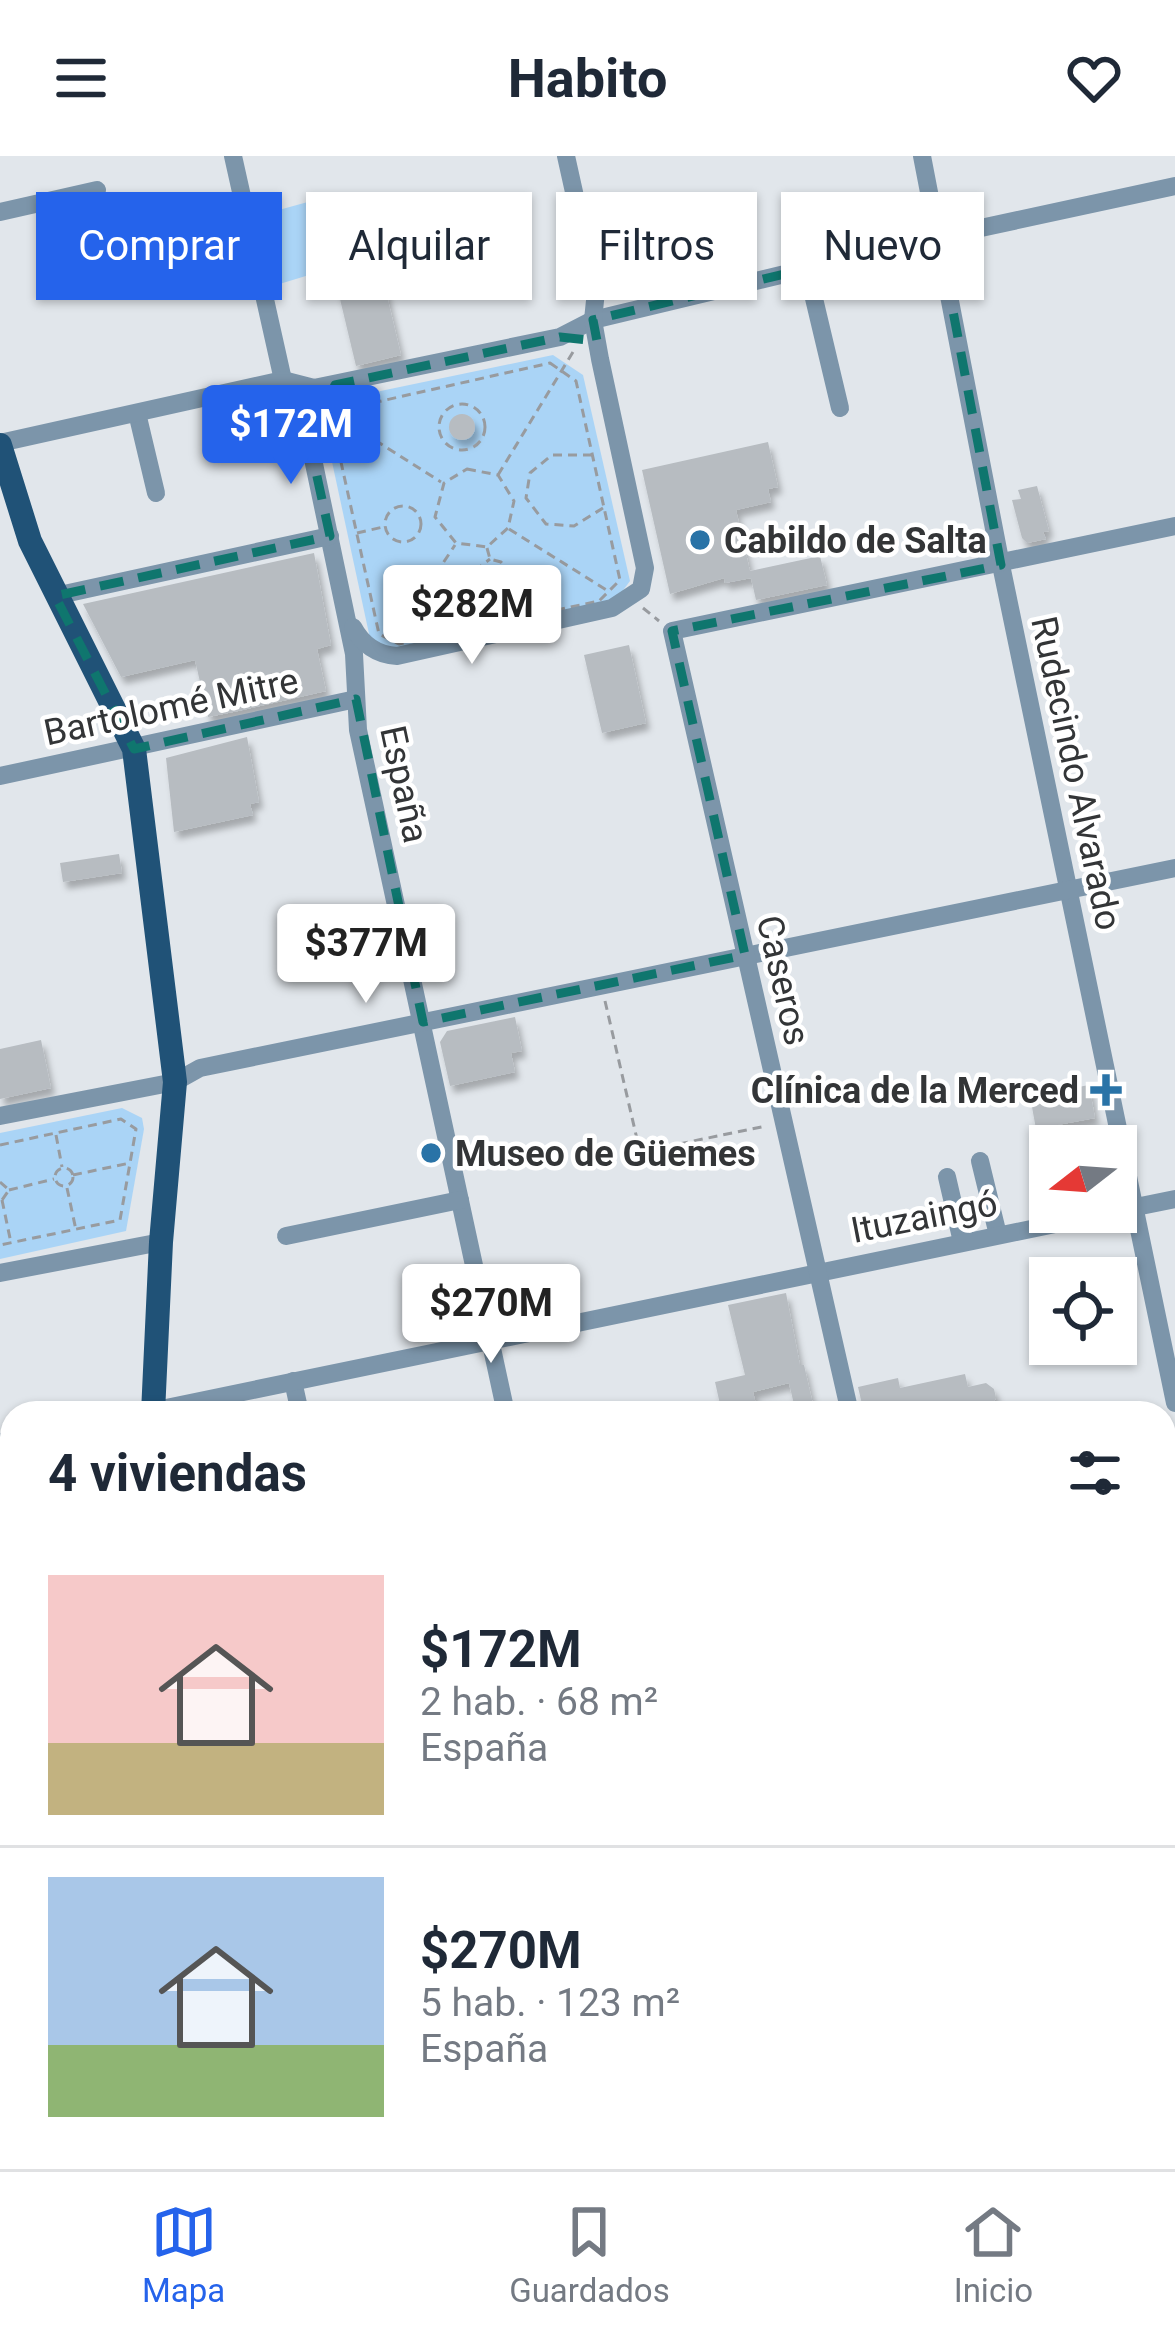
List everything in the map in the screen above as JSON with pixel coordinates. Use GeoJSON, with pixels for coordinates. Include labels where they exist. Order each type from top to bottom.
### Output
{"type":"FeatureCollection","features":[{"type":"Feature","properties":{"kind":"main road"},"geometry":{"type":"LineString","coordinates":[[0,444],[30,541],[134,749],[175,1082],[151,1401]]}},
{"type":"Feature","properties":{"kind":"street"},"geometry":{"type":"LineString","coordinates":[[233,156],[284,380]]}},
{"type":"Feature","properties":{"kind":"street"},"geometry":{"type":"LineString","coordinates":[[345,612],[359,638],[376,652],[397,656],[613,608],[641,589],[645,568],[605,385],[593,320],[596,291],[566,156]]}},
{"type":"Feature","properties":{"kind":"street","name":"Rudecindo Alvarado"},"geometry":{"type":"LineString","coordinates":[[922,156],[930,192]]}},
{"type":"Feature","properties":{"kind":"street"},"geometry":{"type":"LineString","coordinates":[[984,227],[1175,186]]}},
{"type":"Feature","properties":{"kind":"street"},"geometry":{"type":"LineString","coordinates":[[0,212],[97,190]]}},
{"type":"Feature","properties":{"kind":"street"},"geometry":{"type":"LineString","coordinates":[[0,444],[284,380],[314,388],[569,340],[593,320],[781,275]]}},
{"type":"Feature","properties":{"kind":"street"},"geometry":{"type":"LineString","coordinates":[[814,300],[840,408]]}},
{"type":"Feature","properties":{"kind":"street","name":"Rudecindo Alvarado"},"geometry":{"type":"LineString","coordinates":[[951,300],[1067,890],[1106,1125]]}},
{"type":"Feature","properties":{"kind":"street"},"geometry":{"type":"LineString","coordinates":[[569,340],[590,352],[605,385]]}},
{"type":"Feature","properties":{"kind":"street"},"geometry":{"type":"LineString","coordinates":[[320,403],[335,385]]}},
{"type":"Feature","properties":{"kind":"street","name":"España"},"geometry":{"type":"LineString","coordinates":[[320,403],[309,440],[354,654],[358,730],[503,1401]]}},
{"type":"Feature","properties":{"kind":"street"},"geometry":{"type":"LineString","coordinates":[[137,412],[157,494]]}},
{"type":"Feature","properties":{"kind":"street"},"geometry":{"type":"LineString","coordinates":[[672,631],[1001,566],[1175,526]]}},
{"type":"Feature","properties":{"kind":"street"},"geometry":{"type":"LineString","coordinates":[[55,596],[330,536]]}},
{"type":"Feature","properties":{"kind":"street","name":"Caseros"},"geometry":{"type":"LineString","coordinates":[[672,631],[847,1401]]}},
{"type":"Feature","properties":{"kind":"street","name":"Bartolomé Mitre"},"geometry":{"type":"LineString","coordinates":[[0,776],[356,699]]}},
{"type":"Feature","properties":{"kind":"street"},"geometry":{"type":"LineString","coordinates":[[0,1116],[175,1082],[200,1068],[1175,868]]}},
{"type":"Feature","properties":{"kind":"street"},"geometry":{"type":"LineString","coordinates":[[980,1161],[998,1235]]}},
{"type":"Feature","properties":{"kind":"street"},"geometry":{"type":"LineString","coordinates":[[946,1177],[962,1242]]}},
{"type":"Feature","properties":{"kind":"street","name":"Ituzaingó"},"geometry":{"type":"LineString","coordinates":[[1137,1207],[1175,1199]]}},
{"type":"Feature","properties":{"kind":"street"},"geometry":{"type":"LineString","coordinates":[[286,1236],[460,1200]]}},
{"type":"Feature","properties":{"kind":"street","name":"Ituzaingó"},"geometry":{"type":"LineString","coordinates":[[201,1401],[1029,1229]]}},
{"type":"Feature","properties":{"kind":"street","name":"Rudecindo Alvarado"},"geometry":{"type":"LineString","coordinates":[[1127,1233],[1174,1401]]}},
{"type":"Feature","properties":{"kind":"street"},"geometry":{"type":"LineString","coordinates":[[0,1273],[161,1242]]}},
{"type":"Feature","properties":{"kind":"street"},"geometry":{"type":"LineString","coordinates":[[293,1381],[297,1401]]}},
{"type":"Feature","properties":{"kind":"path"},"geometry":{"type":"LineString","coordinates":[[498,475],[562,370],[569,340]]}},
{"type":"Feature","properties":{"kind":"path"},"geometry":{"type":"LineString","coordinates":[[550,363],[562,370],[576,380],[620,580],[599,601],[504,623],[399,644],[379,634],[334,435],[350,408],[550,363]]}},
{"type":"Feature","properties":{"kind":"path"},"geometry":{"type":"LineString","coordinates":[[320,403],[444,483]]}},
{"type":"Feature","properties":{"kind":"path"},"geometry":{"type":"LineString","coordinates":[[458,404],[473,407],[484,421],[483,439],[465,451],[451,448],[439,427],[443,413],[458,404]]}},
{"type":"Feature","properties":{"kind":"path"},"geometry":{"type":"LineString","coordinates":[[593,455],[552,455],[530,473],[526,499],[545,524],[574,526],[605,507]]}},
{"type":"Feature","properties":{"kind":"path"},"geometry":{"type":"LineString","coordinates":[[467,469],[498,475],[514,501],[508,528],[487,547],[456,543],[435,518],[444,483],[467,469]]}},
{"type":"Feature","properties":{"kind":"path"},"geometry":{"type":"LineString","coordinates":[[514,501],[526,499]]}},
{"type":"Feature","properties":{"kind":"path"},"geometry":{"type":"LineString","coordinates":[[403,506],[412,508],[421,519],[419,532],[409,542],[395,540],[384,526],[388,515],[403,506]]}},
{"type":"Feature","properties":{"kind":"path"},"geometry":{"type":"LineString","coordinates":[[421,519],[435,518]]}},
{"type":"Feature","properties":{"kind":"path"},"geometry":{"type":"LineString","coordinates":[[356,533],[384,526]]}},
{"type":"Feature","properties":{"kind":"path"},"geometry":{"type":"LineString","coordinates":[[508,528],[610,592]]}},
{"type":"Feature","properties":{"kind":"path"},"geometry":{"type":"LineString","coordinates":[[391,641],[456,543]]}},
{"type":"Feature","properties":{"kind":"path"},"geometry":{"type":"LineString","coordinates":[[487,547],[490,559]]}},
{"type":"Feature","properties":{"kind":"path"},"geometry":{"type":"LineString","coordinates":[[490,559],[501,562],[510,573],[508,587],[498,596],[484,595],[475,584],[476,570],[490,559]]}},
{"type":"Feature","properties":{"kind":"path"},"geometry":{"type":"LineString","coordinates":[[498,596],[504,623]]}},
{"type":"Feature","properties":{"kind":"path"},"geometry":{"type":"LineString","coordinates":[[631,598],[672,631]]}},
{"type":"Feature","properties":{"kind":"path"},"geometry":{"type":"LineString","coordinates":[[603,993],[640,1152],[784,1123]]}},
{"type":"Feature","properties":{"kind":"path"},"geometry":{"type":"LineString","coordinates":[[0,1145],[121,1119],[136,1129],[120,1220],[0,1245]]}},
{"type":"Feature","properties":{"kind":"path"},"geometry":{"type":"LineString","coordinates":[[11,1243],[1,1200],[9,1190],[55,1179],[62,1168],[56,1134]]}},
{"type":"Feature","properties":{"kind":"path"},"geometry":{"type":"LineString","coordinates":[[62,1168],[73,1175],[130,1163]]}},
{"type":"Feature","properties":{"kind":"path"},"geometry":{"type":"LineString","coordinates":[[66,1186],[73,1175]]}},
{"type":"Feature","properties":{"kind":"path"},"geometry":{"type":"LineString","coordinates":[[55,1179],[66,1186],[76,1230]]}},
{"type":"Feature","properties":{"kind":"path"},"geometry":{"type":"LineString","coordinates":[[0,1182],[9,1190]]}},
{"type":"Feature","properties":{"kind":"highlighted area"},"geometry":{"type":"Polygon","coordinates":[[[939,237],[1001,565],[672,631],[745,955],[423,1022],[356,699],[134,749],[55,596],[330,536],[309,440],[335,385],[560,337],[597,341],[593,320],[939,237]]]}},
{"type":"Feature","properties":{"kind":"shaded area"},"geometry":{"type":"Polygon","coordinates":[[[306,202],[306,276],[282,283],[282,209],[306,202]]]}},
{"type":"Feature","properties":{"kind":"shaded area"},"geometry":{"type":"Polygon","coordinates":[[[553,355],[583,375],[630,581],[616,600],[393,649],[371,643],[326,434],[347,398],[553,355]]]}},
{"type":"Feature","properties":{"kind":"shaded area"},"geometry":{"type":"Polygon","coordinates":[[[122,1108],[142,1118],[144,1129],[126,1231],[0,1259],[0,1133],[122,1108]]]}},
{"type":"Feature","properties":{"kind":"building"},"geometry":{"type":"Polygon","coordinates":[[[340,300],[388,300],[401,355],[356,366],[340,300]]]}},
{"type":"Feature","properties":{"kind":"building"},"geometry":{"type":"Polygon","coordinates":[[[462,414],[475,427],[462,440],[449,427],[462,414]]]}},
{"type":"Feature","properties":{"kind":"building","name":"Cabildo de Salta"},"geometry":{"type":"Polygon","coordinates":[[[768,442],[778,487],[768,489],[771,502],[736,510],[750,571],[820,556],[827,585],[756,600],[751,578],[725,583],[724,578],[670,594],[642,470],[768,442]]]}},
{"type":"Feature","properties":{"kind":"building"},"geometry":{"type":"Polygon","coordinates":[[[1037,486],[1049,531],[1043,532],[1046,539],[1027,543],[1012,500],[1021,499],[1018,490],[1037,486]]]}},
{"type":"Feature","properties":{"kind":"building"},"geometry":{"type":"Polygon","coordinates":[[[314,553],[331,645],[317,649],[326,691],[238,711],[208,717],[195,660],[121,677],[83,604],[314,553]]]}},
{"type":"Feature","properties":{"kind":"building"},"geometry":{"type":"Polygon","coordinates":[[[629,645],[646,723],[602,733],[584,655],[629,645]]]}},
{"type":"Feature","properties":{"kind":"building"},"geometry":{"type":"Polygon","coordinates":[[[247,737],[259,802],[250,804],[253,815],[174,832],[166,758],[247,737]]]}},
{"type":"Feature","properties":{"kind":"building"},"geometry":{"type":"Polygon","coordinates":[[[119,854],[122,873],[63,882],[60,863],[119,854]]]}},
{"type":"Feature","properties":{"kind":"building"},"geometry":{"type":"Polygon","coordinates":[[[515,1017],[522,1051],[511,1053],[515,1072],[450,1086],[440,1042],[447,1031],[515,1017]]]}},
{"type":"Feature","properties":{"kind":"building"},"geometry":{"type":"Polygon","coordinates":[[[41,1040],[51,1088],[0,1099],[0,1049],[41,1040]]]}},
{"type":"Feature","properties":{"kind":"building"},"geometry":{"type":"Polygon","coordinates":[[[1089,1085],[1095,1118],[1035,1125],[1030,1096],[1089,1085]]]}},
{"type":"Feature","properties":{"kind":"building"},"geometry":{"type":"Polygon","coordinates":[[[786,1293],[812,1401],[793,1401],[789,1383],[753,1392],[755,1401],[719,1401],[715,1382],[745,1375],[728,1305],[786,1293]]]}},
{"type":"Feature","properties":{"kind":"building"},"geometry":{"type":"Polygon","coordinates":[[[965,1374],[968,1387],[986,1383],[996,1398],[861,1401],[858,1387],[898,1378],[900,1388],[965,1374]]]}},
{"type":"Feature","properties":{"kind":"place","name":"Cabildo de Salta"},"geometry":{"type":"Point","coordinates":[700,540]}},
{"type":"Feature","properties":{"kind":"place","name":"Clínica de la Merced"},"geometry":{"type":"Point","coordinates":[1106,1090]}},
{"type":"Feature","properties":{"kind":"place","name":"Museo de Güemes"},"geometry":{"type":"Point","coordinates":[431,1153]}}]}
